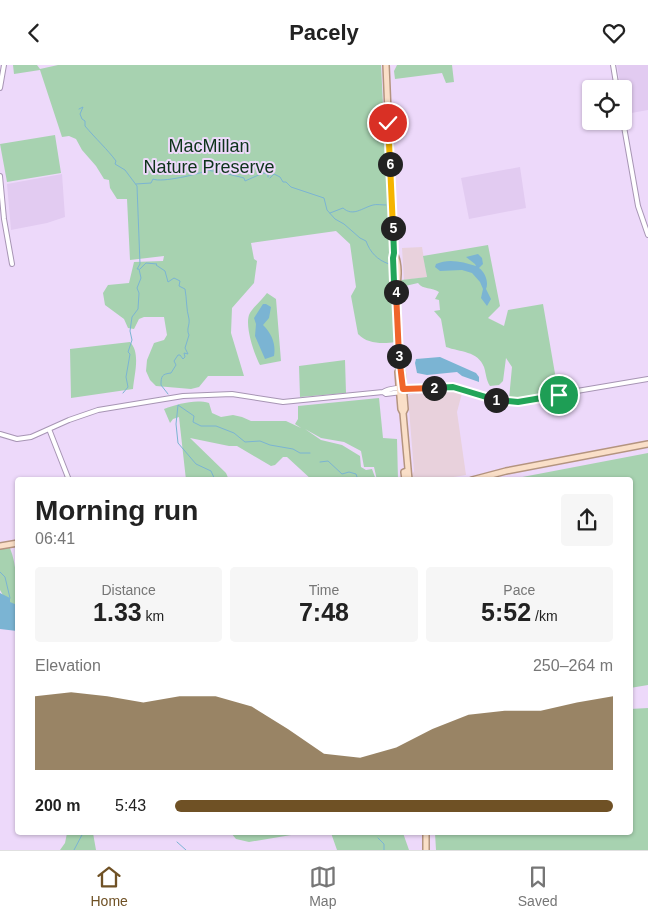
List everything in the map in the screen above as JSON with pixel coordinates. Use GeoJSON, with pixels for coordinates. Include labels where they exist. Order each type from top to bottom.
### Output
{"type":"FeatureCollection","features":[{"type":"Feature","properties":{"kind":"main road"},"geometry":{"type":"LineString","coordinates":[[386,65],[394,282],[396,288],[400,368],[398,372],[404,409],[408,477]]}},
{"type":"Feature","properties":{"kind":"main road"},"geometry":{"type":"LineString","coordinates":[[484,477],[516,469],[648,445]]}},
{"type":"Feature","properties":{"kind":"main road"},"geometry":{"type":"LineString","coordinates":[[405,477],[404,472],[407,471]]}},
{"type":"Feature","properties":{"kind":"main road"},"geometry":{"type":"LineString","coordinates":[[0,546],[15,544]]}},
{"type":"Feature","properties":{"kind":"main road"},"geometry":{"type":"LineString","coordinates":[[426,835],[426,850]]}},
{"type":"Feature","properties":{"kind":"street"},"geometry":{"type":"LineString","coordinates":[[0,89],[4,65]]}},
{"type":"Feature","properties":{"kind":"street"},"geometry":{"type":"LineString","coordinates":[[613,65],[616,80]]}},
{"type":"Feature","properties":{"kind":"street"},"geometry":{"type":"LineString","coordinates":[[625,130],[638,206],[648,235]]}},
{"type":"Feature","properties":{"kind":"street"},"geometry":{"type":"LineString","coordinates":[[0,176],[4,219],[12,264]]}},
{"type":"Feature","properties":{"kind":"street"},"geometry":{"type":"LineString","coordinates":[[0,434],[17,439],[32,437],[98,410],[183,396],[232,395],[283,402],[383,392],[385,390],[422,391],[425,389],[453,387],[497,400],[512,402],[648,379]]}},
{"type":"Feature","properties":{"kind":"street"},"geometry":{"type":"LineString","coordinates":[[49,429],[68,477]]}},
{"type":"Feature","properties":{"kind":"shaded area"},"geometry":{"type":"Polygon","coordinates":[[[617,65],[648,65],[648,110],[632,113],[632,80],[620,80],[617,65]]]}},
{"type":"Feature","properties":{"kind":"shaded area"},"geometry":{"type":"Polygon","coordinates":[[[520,167],[526,208],[469,219],[461,178],[520,167]]]}},
{"type":"Feature","properties":{"kind":"shaded area"},"geometry":{"type":"Polygon","coordinates":[[[62,174],[65,217],[47,223],[11,230],[7,184],[62,174]]]}},
{"type":"Feature","properties":{"kind":"shaded area"},"geometry":{"type":"Polygon","coordinates":[[[422,247],[427,277],[404,280],[402,248],[422,247]]]}},
{"type":"Feature","properties":{"kind":"shaded area"},"geometry":{"type":"Polygon","coordinates":[[[443,390],[462,393],[457,412],[466,475],[454,477],[411,477],[414,471],[409,395],[443,390]]]}},
{"type":"Feature","properties":{"kind":"green space","name":"MacMillan Nature Preserve"},"geometry":{"type":"Polygon","coordinates":[[[13,65],[37,65],[40,69],[58,65],[381,65],[395,342],[380,343],[370,341],[358,334],[351,296],[356,287],[350,244],[336,231],[251,243],[254,259],[257,261],[254,283],[232,308],[231,333],[244,376],[208,376],[199,387],[191,389],[156,386],[150,380],[146,371],[147,360],[154,343],[164,340],[167,335],[164,317],[144,317],[139,319],[134,329],[128,328],[124,319],[105,305],[103,293],[108,285],[129,283],[134,262],[163,261],[164,256],[130,260],[127,199],[117,199],[110,188],[109,180],[104,179],[76,139],[69,136],[62,137],[40,70],[14,74],[13,65]]]}},
{"type":"Feature","properties":{"kind":"green space"},"geometry":{"type":"Polygon","coordinates":[[[397,65],[452,65],[454,82],[446,83],[442,73],[395,79],[394,71],[397,65]]]}},
{"type":"Feature","properties":{"kind":"green space"},"geometry":{"type":"Polygon","coordinates":[[[55,135],[61,173],[7,182],[0,144],[55,135]]]}},
{"type":"Feature","properties":{"kind":"green space"},"geometry":{"type":"Polygon","coordinates":[[[488,245],[500,306],[488,318],[504,326],[508,310],[543,304],[558,391],[509,399],[512,367],[506,358],[503,381],[499,385],[490,386],[484,367],[477,358],[468,353],[446,347],[441,319],[434,311],[440,310],[439,300],[435,299],[439,292],[422,287],[418,283],[401,287],[401,280],[427,277],[423,256],[488,245]]]}},
{"type":"Feature","properties":{"kind":"green space"},"geometry":{"type":"Polygon","coordinates":[[[267,293],[276,299],[281,361],[260,365],[251,340],[248,320],[250,312],[267,293]]]}},
{"type":"Feature","properties":{"kind":"green space"},"geometry":{"type":"Polygon","coordinates":[[[130,342],[136,358],[133,389],[71,398],[70,349],[130,342]]]}},
{"type":"Feature","properties":{"kind":"green space"},"geometry":{"type":"Polygon","coordinates":[[[345,360],[346,393],[300,397],[299,366],[345,360]]]}},
{"type":"Feature","properties":{"kind":"green space"},"geometry":{"type":"Polygon","coordinates":[[[379,398],[383,438],[397,439],[398,477],[376,477],[374,467],[364,467],[361,451],[344,442],[321,438],[305,429],[321,440],[342,445],[360,456],[361,467],[366,470],[372,469],[375,477],[309,477],[287,457],[283,457],[275,465],[271,466],[237,446],[190,438],[226,473],[228,477],[186,477],[179,417],[173,419],[170,423],[164,409],[175,405],[204,402],[209,403],[212,413],[221,417],[233,415],[251,421],[286,421],[301,428],[295,424],[298,419],[298,406],[379,398]]]}},
{"type":"Feature","properties":{"kind":"green space"},"geometry":{"type":"Polygon","coordinates":[[[648,453],[648,685],[633,688],[633,477],[523,477],[648,453]]]}},
{"type":"Feature","properties":{"kind":"green space"},"geometry":{"type":"Polygon","coordinates":[[[10,548],[12,555],[15,569],[15,606],[8,604],[0,590],[0,549],[10,548]]]}},
{"type":"Feature","properties":{"kind":"green space"},"geometry":{"type":"Polygon","coordinates":[[[648,708],[648,850],[436,850],[435,835],[633,835],[633,709],[648,708]]]}},
{"type":"Feature","properties":{"kind":"green space"},"geometry":{"type":"Polygon","coordinates":[[[67,835],[93,835],[96,850],[60,850],[65,843],[67,835]]]}},
{"type":"Feature","properties":{"kind":"green space"},"geometry":{"type":"Polygon","coordinates":[[[233,835],[291,835],[249,842],[236,839],[233,835]]]}},
{"type":"Feature","properties":{"kind":"green space"},"geometry":{"type":"Polygon","coordinates":[[[332,835],[404,835],[409,850],[337,850],[332,835]]]}},
{"type":"Feature","properties":{"kind":"water"},"geometry":{"type":"Polygon","coordinates":[[[478,254],[482,258],[483,264],[479,268],[486,277],[486,289],[491,299],[487,306],[481,298],[483,289],[480,282],[472,273],[462,270],[440,271],[435,267],[436,264],[441,262],[451,261],[476,266],[466,257],[478,254]]]}},
{"type":"Feature","properties":{"kind":"water"},"geometry":{"type":"Polygon","coordinates":[[[263,304],[271,307],[269,318],[263,325],[274,343],[274,356],[265,359],[255,336],[256,324],[254,318],[263,304]]]}},
{"type":"Feature","properties":{"kind":"water"},"geometry":{"type":"Polygon","coordinates":[[[440,357],[476,373],[479,377],[479,382],[462,376],[457,372],[427,375],[417,373],[416,359],[440,357]]]}},
{"type":"Feature","properties":{"kind":"water"},"geometry":{"type":"Polygon","coordinates":[[[0,593],[10,598],[10,602],[15,604],[15,631],[0,629],[0,593]]]}},
{"type":"Feature","properties":{"kind":"waterway"},"geometry":{"type":"LineString","coordinates":[[79,109],[83,107],[80,114],[85,121],[85,126],[113,157],[116,161],[115,164],[125,170],[137,186],[140,264],[137,269],[139,269],[141,278],[137,288],[139,293],[138,309],[132,317],[130,331],[132,340],[128,352],[130,354],[126,377],[128,387],[123,393]]}},
{"type":"Feature","properties":{"kind":"waterway"},"geometry":{"type":"LineString","coordinates":[[136,184],[151,183],[153,179],[164,180],[208,170],[221,171],[244,178],[245,181],[263,173],[268,174],[268,177]]}},
{"type":"Feature","properties":{"kind":"waterway"},"geometry":{"type":"LineString","coordinates":[[270,178],[274,174],[291,187],[324,198],[327,210],[335,219],[366,241],[374,255],[389,264]]}},
{"type":"Feature","properties":{"kind":"waterway"},"geometry":{"type":"LineString","coordinates":[[330,213],[343,208],[354,212],[374,205],[386,205]]}},
{"type":"Feature","properties":{"kind":"waterway"},"geometry":{"type":"LineString","coordinates":[[140,269],[146,263],[157,264],[165,271],[168,282],[174,278],[180,281],[179,286],[185,289],[189,321],[189,335],[185,348],[188,354],[184,353],[185,357],[183,359],[178,355],[174,361],[176,365],[171,373],[164,375],[162,378],[161,385],[168,394]]}},
{"type":"Feature","properties":{"kind":"waterway"},"geometry":{"type":"LineString","coordinates":[[214,477],[211,471],[196,464],[178,443],[176,424],[178,405],[194,416],[193,422],[201,426],[216,426],[234,433],[245,442],[260,441],[270,445],[293,449],[300,453],[310,453]]}},
{"type":"Feature","properties":{"kind":"waterway"},"geometry":{"type":"LineString","coordinates":[[320,462],[328,461],[342,474],[349,472],[356,474],[357,477]]}},
{"type":"Feature","properties":{"kind":"waterway"},"geometry":{"type":"LineString","coordinates":[[0,572],[5,577],[10,598]]}},
{"type":"Feature","properties":{"kind":"waterway"},"geometry":{"type":"LineString","coordinates":[[74,850],[82,835]]}},
{"type":"Feature","properties":{"kind":"waterway"},"geometry":{"type":"LineString","coordinates":[[378,838],[384,844],[384,850]]}},
{"type":"Feature","properties":{"kind":"waterway"},"geometry":{"type":"LineString","coordinates":[[177,842],[186,850]]}},
{"type":"Feature","properties":{"kind":"route"},"geometry":{"type":"LineString","coordinates":[[388,123],[394,282],[403,389],[453,387],[505,402],[559,395]]}}]}
